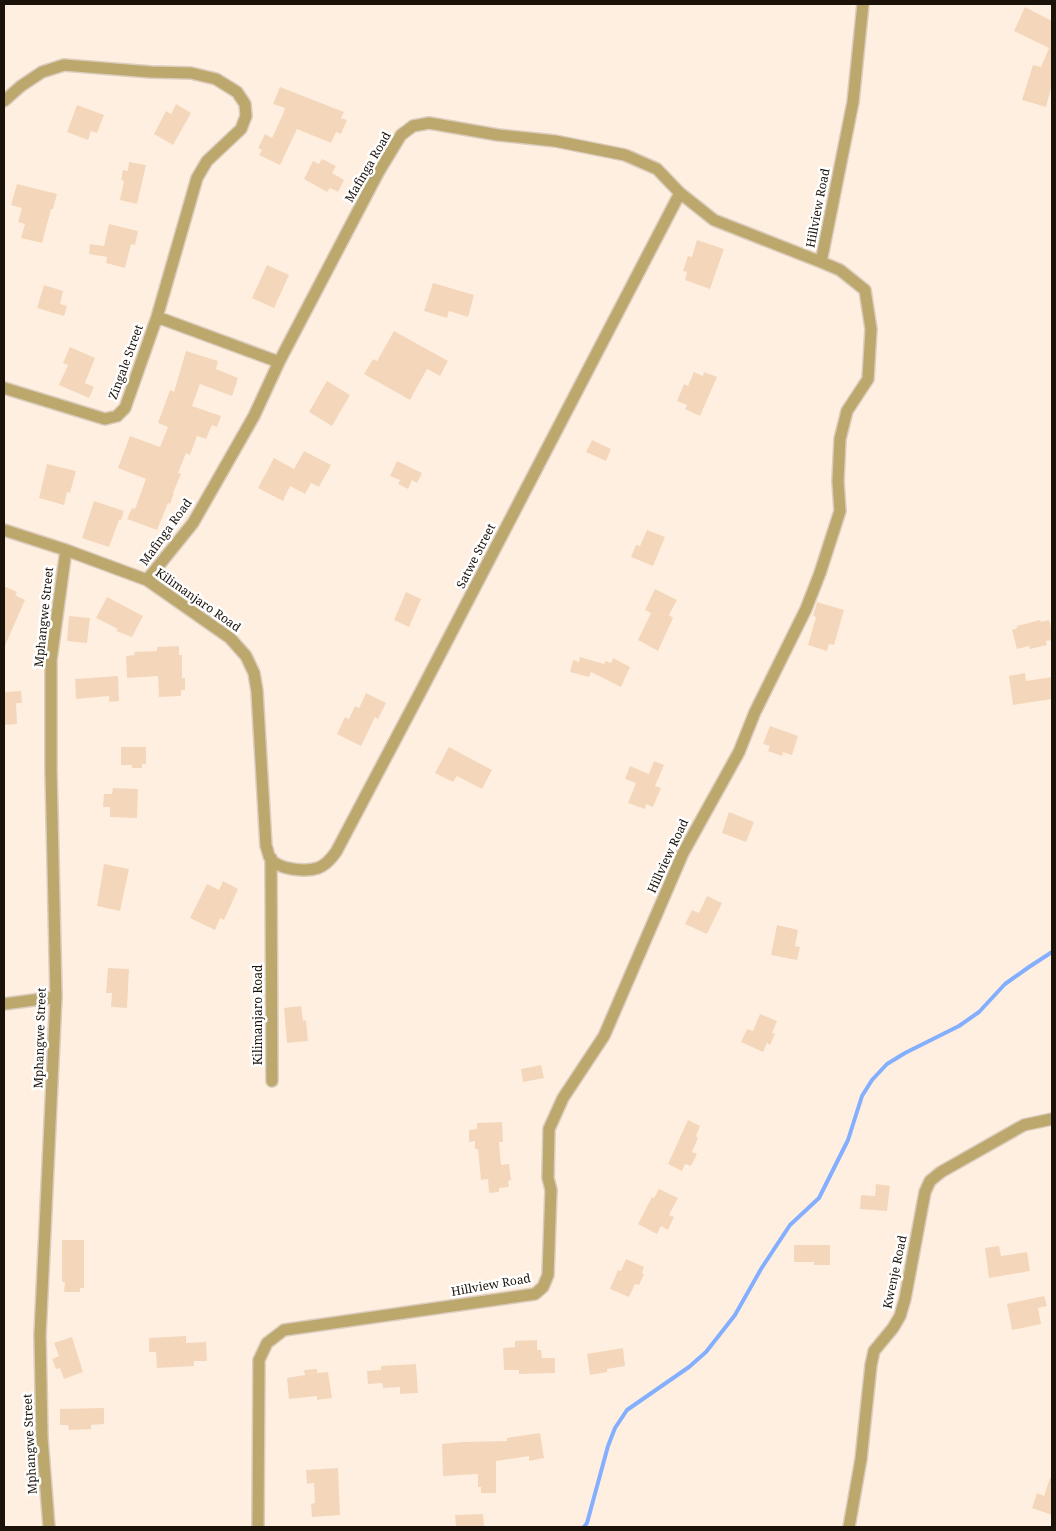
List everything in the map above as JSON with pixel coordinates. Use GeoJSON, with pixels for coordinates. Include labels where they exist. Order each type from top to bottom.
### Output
{"type":"FeatureCollection","features":[{"type":"Feature","properties":{"kind":"street","name":"Hillview Road"},"geometry":{"type":"LineString","coordinates":[[258,1527],[259,1360],[267,1342],[284,1330],[535,1294],[543,1287],[548,1275],[551,1190],[548,1178],[549,1129],[563,1098],[604,1036],[683,853],[739,752],[755,712],[806,609],[840,511],[838,481],[840,439],[847,412],[868,379],[871,329],[865,290],[840,270],[821,262],[853,102],[863,4]]}},
{"type":"Feature","properties":{"kind":"street","name":"Zingale Street"},"geometry":{"type":"LineString","coordinates":[[4,101],[21,86],[42,72],[64,65],[151,72],[191,72],[216,79],[236,92],[245,104],[246,116],[241,129],[207,161],[197,178],[157,317],[125,408],[117,416],[105,419],[4,388]]}},
{"type":"Feature","properties":{"kind":"street","name":"Mafinga Road"},"geometry":{"type":"LineString","coordinates":[[147,580],[193,523],[254,416],[279,362],[378,173],[401,135],[413,126],[429,123],[498,135],[555,141],[625,155],[657,169],[680,193],[714,220],[821,262]]}},
{"type":"Feature","properties":{"kind":"street","name":"Satwe Street"},"geometry":{"type":"LineString","coordinates":[[270,858],[280,866],[296,870],[318,868],[329,862],[336,852],[680,193]]}},
{"type":"Feature","properties":{"kind":"street"},"geometry":{"type":"LineString","coordinates":[[157,317],[279,362]]}},
{"type":"Feature","properties":{"kind":"street","name":"Kilimanjaro Road"},"geometry":{"type":"LineString","coordinates":[[4,530],[66,550],[147,580],[230,638],[246,656],[254,673],[257,691],[266,846],[270,858],[272,1081]]}},
{"type":"Feature","properties":{"kind":"street","name":"Mphangwe Street"},"geometry":{"type":"LineString","coordinates":[[49,1527],[42,1438],[40,1335],[56,997],[51,770],[51,660],[66,550]]}},
{"type":"Feature","properties":{"kind":"street"},"geometry":{"type":"LineString","coordinates":[[4,1004],[56,997]]}},
{"type":"Feature","properties":{"kind":"street","name":"Kwenje Road"},"geometry":{"type":"LineString","coordinates":[[849,1527],[861,1459],[874,1351],[894,1328],[900,1316],[925,1192],[930,1181],[941,1172],[1024,1125],[1052,1119]]}},
{"type":"Feature","properties":{"kind":"building"},"geometry":{"type":"Polygon","coordinates":[[[1025,7],[1052,21],[1052,84],[1046,107],[1022,100],[1033,65],[1041,67],[1049,48],[1014,31],[1025,7]]]}},
{"type":"Feature","properties":{"kind":"building"},"geometry":{"type":"Polygon","coordinates":[[[280,87],[344,112],[341,118],[347,120],[341,134],[336,132],[331,143],[297,129],[280,165],[259,155],[262,150],[258,148],[265,134],[272,138],[283,114],[285,108],[273,104],[280,87]]]}},
{"type":"Feature","properties":{"kind":"building"},"geometry":{"type":"Polygon","coordinates":[[[176,104],[191,113],[173,145],[154,134],[166,111],[171,114],[176,104]]]}},
{"type":"Feature","properties":{"kind":"building"},"geometry":{"type":"Polygon","coordinates":[[[77,105],[104,115],[97,133],[91,131],[88,140],[67,132],[77,105]]]}},
{"type":"Feature","properties":{"kind":"building"},"geometry":{"type":"Polygon","coordinates":[[[322,159],[336,166],[332,173],[344,180],[338,192],[330,188],[327,192],[304,179],[313,161],[319,164],[322,159]]]}},
{"type":"Feature","properties":{"kind":"building"},"geometry":{"type":"Polygon","coordinates":[[[129,162],[146,165],[137,204],[120,200],[124,181],[121,180],[123,170],[128,171],[129,162]]]}},
{"type":"Feature","properties":{"kind":"building"},"geometry":{"type":"Polygon","coordinates":[[[17,184],[57,194],[42,243],[21,238],[25,224],[18,222],[22,208],[11,205],[17,184]]]}},
{"type":"Feature","properties":{"kind":"building"},"geometry":{"type":"Polygon","coordinates":[[[109,224],[138,231],[135,245],[131,244],[125,268],[106,263],[107,257],[89,254],[90,244],[104,246],[109,224]]]}},
{"type":"Feature","properties":{"kind":"building"},"geometry":{"type":"Polygon","coordinates":[[[697,240],[724,249],[710,289],[685,280],[687,272],[683,271],[688,256],[692,257],[697,240]]]}},
{"type":"Feature","properties":{"kind":"building"},"geometry":{"type":"Polygon","coordinates":[[[267,265],[289,275],[274,308],[252,298],[267,265]]]}},
{"type":"Feature","properties":{"kind":"building"},"geometry":{"type":"Polygon","coordinates":[[[433,283],[474,295],[468,317],[449,311],[447,318],[424,311],[433,283]]]}},
{"type":"Feature","properties":{"kind":"building"},"geometry":{"type":"Polygon","coordinates":[[[44,285],[63,291],[60,304],[67,306],[64,316],[37,308],[44,285]]]}},
{"type":"Feature","properties":{"kind":"building"},"geometry":{"type":"Polygon","coordinates":[[[394,331],[448,361],[440,376],[427,369],[410,400],[364,374],[373,359],[377,361],[394,331]]]}},
{"type":"Feature","properties":{"kind":"building"},"geometry":{"type":"Polygon","coordinates":[[[70,347],[95,358],[85,383],[94,387],[89,398],[59,385],[68,365],[63,363],[70,347]]]}},
{"type":"Feature","properties":{"kind":"building"},"geometry":{"type":"Polygon","coordinates":[[[186,351],[218,361],[216,369],[238,378],[232,396],[200,384],[192,406],[221,416],[217,427],[212,425],[206,439],[197,436],[190,455],[186,453],[178,473],[181,474],[170,504],[168,503],[157,530],[127,519],[132,508],[135,509],[146,479],[118,468],[130,436],[160,447],[168,427],[158,423],[170,390],[174,392],[186,351]]]}},
{"type":"Feature","properties":{"kind":"building"},"geometry":{"type":"Polygon","coordinates":[[[694,372],[703,376],[704,372],[717,377],[700,416],[685,409],[687,405],[677,401],[684,384],[688,386],[694,372]]]}},
{"type":"Feature","properties":{"kind":"building"},"geometry":{"type":"Polygon","coordinates":[[[327,381],[350,395],[332,426],[309,412],[327,381]]]}},
{"type":"Feature","properties":{"kind":"building"},"geometry":{"type":"Polygon","coordinates":[[[592,440],[611,449],[606,461],[586,452],[592,440]]]}},
{"type":"Feature","properties":{"kind":"building"},"geometry":{"type":"Polygon","coordinates":[[[304,451],[331,465],[319,487],[311,483],[305,494],[290,486],[283,501],[258,488],[274,458],[294,469],[304,451]]]}},
{"type":"Feature","properties":{"kind":"building"},"geometry":{"type":"Polygon","coordinates":[[[397,461],[422,473],[417,483],[412,480],[408,489],[398,484],[400,480],[390,476],[397,461]]]}},
{"type":"Feature","properties":{"kind":"building"},"geometry":{"type":"Polygon","coordinates":[[[47,464],[76,471],[70,493],[67,492],[64,505],[39,498],[47,464]]]}},
{"type":"Feature","properties":{"kind":"building"},"geometry":{"type":"Polygon","coordinates":[[[94,501],[124,511],[109,547],[82,538],[94,501]]]}},
{"type":"Feature","properties":{"kind":"building"},"geometry":{"type":"Polygon","coordinates":[[[647,530],[665,537],[653,566],[631,557],[636,545],[640,546],[647,530]]]}},
{"type":"Feature","properties":{"kind":"building"},"geometry":{"type":"Polygon","coordinates":[[[4,586],[17,592],[15,595],[25,600],[4,648],[4,586]]]}},
{"type":"Feature","properties":{"kind":"building"},"geometry":{"type":"Polygon","coordinates":[[[655,589],[677,600],[669,615],[673,618],[658,651],[638,640],[651,613],[645,610],[655,589]]]}},
{"type":"Feature","properties":{"kind":"building"},"geometry":{"type":"Polygon","coordinates":[[[406,592],[421,599],[409,627],[394,620],[406,592]]]}},
{"type":"Feature","properties":{"kind":"building"},"geometry":{"type":"Polygon","coordinates":[[[107,597],[143,616],[132,637],[116,631],[118,629],[96,618],[107,597]]]}},
{"type":"Feature","properties":{"kind":"building"},"geometry":{"type":"Polygon","coordinates":[[[817,602],[844,610],[834,645],[829,644],[827,651],[808,645],[816,617],[813,616],[817,602]]]}},
{"type":"Feature","properties":{"kind":"building"},"geometry":{"type":"Polygon","coordinates":[[[69,616],[90,618],[87,643],[67,641],[69,616]]]}},
{"type":"Feature","properties":{"kind":"building"},"geometry":{"type":"Polygon","coordinates":[[[1040,620],[1041,622],[1049,620],[1052,640],[1046,641],[1047,645],[1030,649],[1029,646],[1017,649],[1012,630],[1017,628],[1017,626],[1040,620]]]}},
{"type":"Feature","properties":{"kind":"building"},"geometry":{"type":"Polygon","coordinates":[[[179,646],[179,655],[182,655],[182,678],[185,678],[185,690],[181,690],[181,696],[159,697],[158,676],[127,678],[126,656],[135,655],[134,652],[157,651],[157,647],[179,646]]]}},
{"type":"Feature","properties":{"kind":"building"},"geometry":{"type":"Polygon","coordinates":[[[580,657],[604,664],[606,661],[611,663],[613,658],[630,667],[621,687],[591,672],[589,677],[570,672],[573,660],[579,662],[580,657]]]}},
{"type":"Feature","properties":{"kind":"building"},"geometry":{"type":"Polygon","coordinates":[[[1025,673],[1026,681],[1052,677],[1052,699],[1013,705],[1009,676],[1025,673]]]}},
{"type":"Feature","properties":{"kind":"building"},"geometry":{"type":"Polygon","coordinates":[[[118,676],[119,701],[109,702],[109,696],[76,699],[75,679],[118,676]]]}},
{"type":"Feature","properties":{"kind":"building"},"geometry":{"type":"Polygon","coordinates":[[[21,691],[22,703],[16,703],[17,724],[4,725],[4,692],[21,691]]]}},
{"type":"Feature","properties":{"kind":"building"},"geometry":{"type":"Polygon","coordinates":[[[366,693],[386,703],[378,719],[375,717],[361,746],[337,734],[345,717],[349,719],[355,706],[359,708],[366,693]]]}},
{"type":"Feature","properties":{"kind":"building"},"geometry":{"type":"Polygon","coordinates":[[[770,726],[798,736],[792,755],[783,752],[782,756],[768,751],[770,746],[763,744],[770,726]]]}},
{"type":"Feature","properties":{"kind":"building"},"geometry":{"type":"Polygon","coordinates":[[[121,747],[146,747],[146,764],[142,764],[142,768],[132,768],[132,765],[121,765],[121,747]]]}},
{"type":"Feature","properties":{"kind":"building"},"geometry":{"type":"Polygon","coordinates":[[[449,747],[492,770],[482,789],[457,776],[453,782],[435,773],[449,747]]]}},
{"type":"Feature","properties":{"kind":"building"},"geometry":{"type":"Polygon","coordinates":[[[654,761],[664,765],[655,786],[661,788],[653,807],[646,804],[645,809],[628,803],[636,783],[625,779],[630,766],[649,774],[654,761]]]}},
{"type":"Feature","properties":{"kind":"building"},"geometry":{"type":"Polygon","coordinates":[[[113,788],[138,789],[137,818],[110,817],[110,807],[103,807],[104,794],[112,794],[113,788]]]}},
{"type":"Feature","properties":{"kind":"building"},"geometry":{"type":"Polygon","coordinates":[[[729,812],[754,822],[746,842],[722,833],[729,812]]]}},
{"type":"Feature","properties":{"kind":"building"},"geometry":{"type":"Polygon","coordinates":[[[104,864],[129,869],[120,911],[97,906],[104,864]]]}},
{"type":"Feature","properties":{"kind":"building"},"geometry":{"type":"Polygon","coordinates":[[[223,881],[238,889],[224,920],[220,918],[215,930],[190,918],[207,884],[219,890],[223,881]]]}},
{"type":"Feature","properties":{"kind":"building"},"geometry":{"type":"Polygon","coordinates":[[[707,896],[722,903],[707,934],[685,924],[692,910],[699,913],[707,896]]]}},
{"type":"Feature","properties":{"kind":"building"},"geometry":{"type":"Polygon","coordinates":[[[777,925],[798,930],[795,946],[800,947],[797,960],[771,955],[777,925]]]}},
{"type":"Feature","properties":{"kind":"building"},"geometry":{"type":"Polygon","coordinates":[[[108,968],[129,969],[127,1008],[111,1007],[112,993],[106,993],[108,968]]]}},
{"type":"Feature","properties":{"kind":"building"},"geometry":{"type":"Polygon","coordinates":[[[301,1006],[303,1021],[306,1020],[308,1041],[287,1043],[284,1008],[301,1006]]]}},
{"type":"Feature","properties":{"kind":"building"},"geometry":{"type":"Polygon","coordinates":[[[760,1014],[777,1021],[772,1033],[775,1034],[770,1045],[767,1043],[763,1052],[741,1042],[747,1029],[753,1031],[760,1014]]]}},
{"type":"Feature","properties":{"kind":"building"},"geometry":{"type":"Polygon","coordinates":[[[541,1065],[544,1078],[523,1082],[521,1069],[541,1065]]]}},
{"type":"Feature","properties":{"kind":"building"},"geometry":{"type":"Polygon","coordinates":[[[688,1120],[700,1126],[696,1136],[698,1138],[692,1152],[697,1154],[691,1166],[685,1164],[682,1171],[668,1164],[688,1120]]]}},
{"type":"Feature","properties":{"kind":"building"},"geometry":{"type":"Polygon","coordinates":[[[502,1122],[503,1142],[499,1142],[501,1165],[509,1164],[511,1180],[508,1181],[509,1187],[499,1188],[499,1192],[489,1193],[488,1179],[481,1180],[478,1149],[475,1149],[475,1141],[469,1142],[469,1130],[477,1129],[477,1123],[502,1122]]]}},
{"type":"Feature","properties":{"kind":"building"},"geometry":{"type":"Polygon","coordinates":[[[876,1184],[890,1186],[887,1211],[860,1209],[861,1195],[875,1196],[876,1184]]]}},
{"type":"Feature","properties":{"kind":"building"},"geometry":{"type":"Polygon","coordinates":[[[659,1189],[678,1198],[669,1215],[674,1217],[668,1230],[661,1226],[657,1234],[638,1224],[652,1197],[654,1198],[659,1189]]]}},
{"type":"Feature","properties":{"kind":"building"},"geometry":{"type":"Polygon","coordinates":[[[62,1240],[84,1240],[84,1288],[80,1288],[80,1292],[64,1292],[65,1282],[62,1282],[62,1240]]]}},
{"type":"Feature","properties":{"kind":"building"},"geometry":{"type":"Polygon","coordinates":[[[794,1245],[830,1245],[830,1265],[814,1265],[814,1262],[794,1262],[794,1245]]]}},
{"type":"Feature","properties":{"kind":"building"},"geometry":{"type":"Polygon","coordinates":[[[999,1246],[1001,1256],[1027,1252],[1030,1271],[989,1278],[985,1248],[999,1246]]]}},
{"type":"Feature","properties":{"kind":"building"},"geometry":{"type":"Polygon","coordinates":[[[626,1259],[644,1267],[642,1273],[644,1274],[639,1285],[635,1284],[629,1297],[610,1289],[618,1270],[621,1271],[626,1259]]]}},
{"type":"Feature","properties":{"kind":"building"},"geometry":{"type":"Polygon","coordinates":[[[1044,1296],[1047,1306],[1038,1308],[1041,1324],[1012,1330],[1007,1304],[1044,1296]]]}},
{"type":"Feature","properties":{"kind":"building"},"geometry":{"type":"Polygon","coordinates":[[[186,1336],[186,1343],[206,1342],[207,1361],[194,1361],[194,1366],[157,1368],[156,1352],[149,1352],[149,1338],[186,1336]]]}},
{"type":"Feature","properties":{"kind":"building"},"geometry":{"type":"Polygon","coordinates":[[[72,1337],[83,1372],[64,1379],[60,1368],[56,1369],[52,1359],[59,1356],[54,1343],[72,1337]]]}},
{"type":"Feature","properties":{"kind":"building"},"geometry":{"type":"Polygon","coordinates":[[[537,1340],[537,1350],[541,1350],[542,1358],[555,1358],[555,1373],[519,1374],[519,1370],[504,1370],[503,1348],[515,1347],[515,1341],[537,1340]]]}},
{"type":"Feature","properties":{"kind":"building"},"geometry":{"type":"Polygon","coordinates":[[[623,1348],[625,1366],[607,1369],[607,1372],[590,1375],[587,1354],[623,1348]]]}},
{"type":"Feature","properties":{"kind":"building"},"geometry":{"type":"Polygon","coordinates":[[[416,1364],[418,1393],[400,1394],[400,1387],[383,1388],[382,1383],[368,1384],[367,1371],[381,1370],[381,1366],[416,1364]]]}},
{"type":"Feature","properties":{"kind":"building"},"geometry":{"type":"Polygon","coordinates":[[[317,1369],[317,1373],[328,1372],[332,1398],[317,1400],[317,1396],[289,1399],[287,1378],[305,1375],[304,1370],[317,1369]]]}},
{"type":"Feature","properties":{"kind":"building"},"geometry":{"type":"Polygon","coordinates":[[[104,1408],[104,1424],[91,1425],[91,1429],[69,1430],[68,1425],[60,1425],[60,1409],[104,1408]]]}},
{"type":"Feature","properties":{"kind":"building"},"geometry":{"type":"Polygon","coordinates":[[[540,1433],[544,1458],[529,1461],[529,1456],[496,1461],[496,1493],[481,1493],[481,1487],[478,1487],[478,1474],[443,1476],[442,1444],[507,1441],[507,1438],[540,1433]]]}},
{"type":"Feature","properties":{"kind":"building"},"geometry":{"type":"Polygon","coordinates":[[[338,1468],[340,1515],[312,1517],[311,1504],[315,1503],[314,1483],[307,1484],[306,1470],[338,1468]]]}},
{"type":"Feature","properties":{"kind":"building"},"geometry":{"type":"Polygon","coordinates":[[[1050,1478],[1052,1478],[1052,1515],[1032,1508],[1037,1493],[1044,1496],[1050,1478]]]}},
{"type":"Feature","properties":{"kind":"building"},"geometry":{"type":"Polygon","coordinates":[[[483,1514],[484,1527],[456,1527],[455,1515],[483,1514]]]}},
{"type":"Feature","properties":{"kind":"waterway"},"geometry":{"type":"LineString","coordinates":[[584,1527],[587,1523],[608,1446],[615,1428],[627,1410],[689,1367],[706,1352],[735,1315],[761,1269],[790,1225],[819,1198],[848,1140],[862,1096],[872,1080],[887,1064],[959,1026],[979,1012],[1005,984],[1052,952]]}}]}
